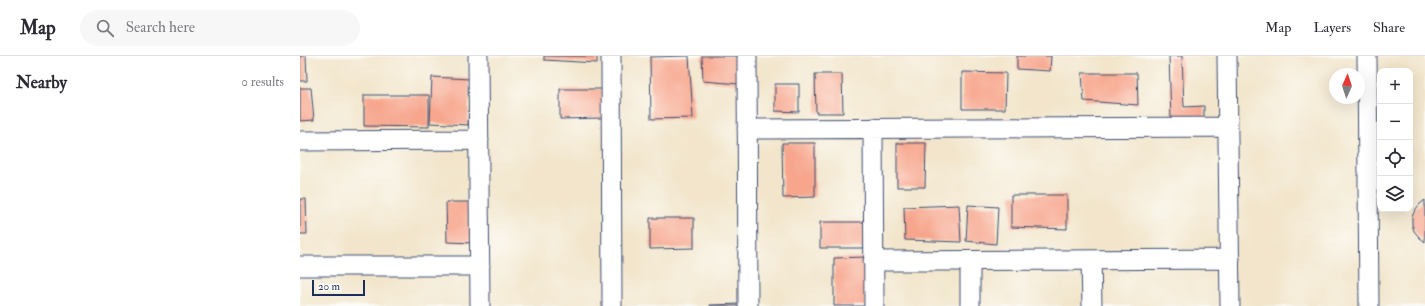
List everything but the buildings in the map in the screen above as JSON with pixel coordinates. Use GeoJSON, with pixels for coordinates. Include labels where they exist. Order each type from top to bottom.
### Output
{"type":"FeatureCollection","features":[{"type":"Feature","properties":{"kind":"street"},"geometry":{"type":"LineString","coordinates":[[478,56],[480,306]]}},
{"type":"Feature","properties":{"kind":"street"},"geometry":{"type":"LineString","coordinates":[[611,56],[612,306]]}},
{"type":"Feature","properties":{"kind":"street"},"geometry":{"type":"LineString","coordinates":[[747,56],[748,306]]}},
{"type":"Feature","properties":{"kind":"street"},"geometry":{"type":"LineString","coordinates":[[1228,56],[1230,306]]}},
{"type":"Feature","properties":{"kind":"street"},"geometry":{"type":"LineString","coordinates":[[1367,56],[1369,306]]}},
{"type":"Feature","properties":{"kind":"street"},"geometry":{"type":"LineString","coordinates":[[748,129],[1228,127]]}},
{"type":"Feature","properties":{"kind":"street"},"geometry":{"type":"LineString","coordinates":[[873,128],[874,306]]}},
{"type":"Feature","properties":{"kind":"street"},"geometry":{"type":"LineString","coordinates":[[300,141],[479,140]]}},
{"type":"Feature","properties":{"kind":"street"},"geometry":{"type":"LineString","coordinates":[[874,261],[1230,259]]}},
{"type":"Feature","properties":{"kind":"street"},"geometry":{"type":"LineString","coordinates":[[970,260],[970,306]]}},
{"type":"Feature","properties":{"kind":"street"},"geometry":{"type":"LineString","coordinates":[[1091,260],[1092,306]]}},
{"type":"Feature","properties":{"kind":"street"},"geometry":{"type":"LineString","coordinates":[[300,266],[480,266]]}}]}
